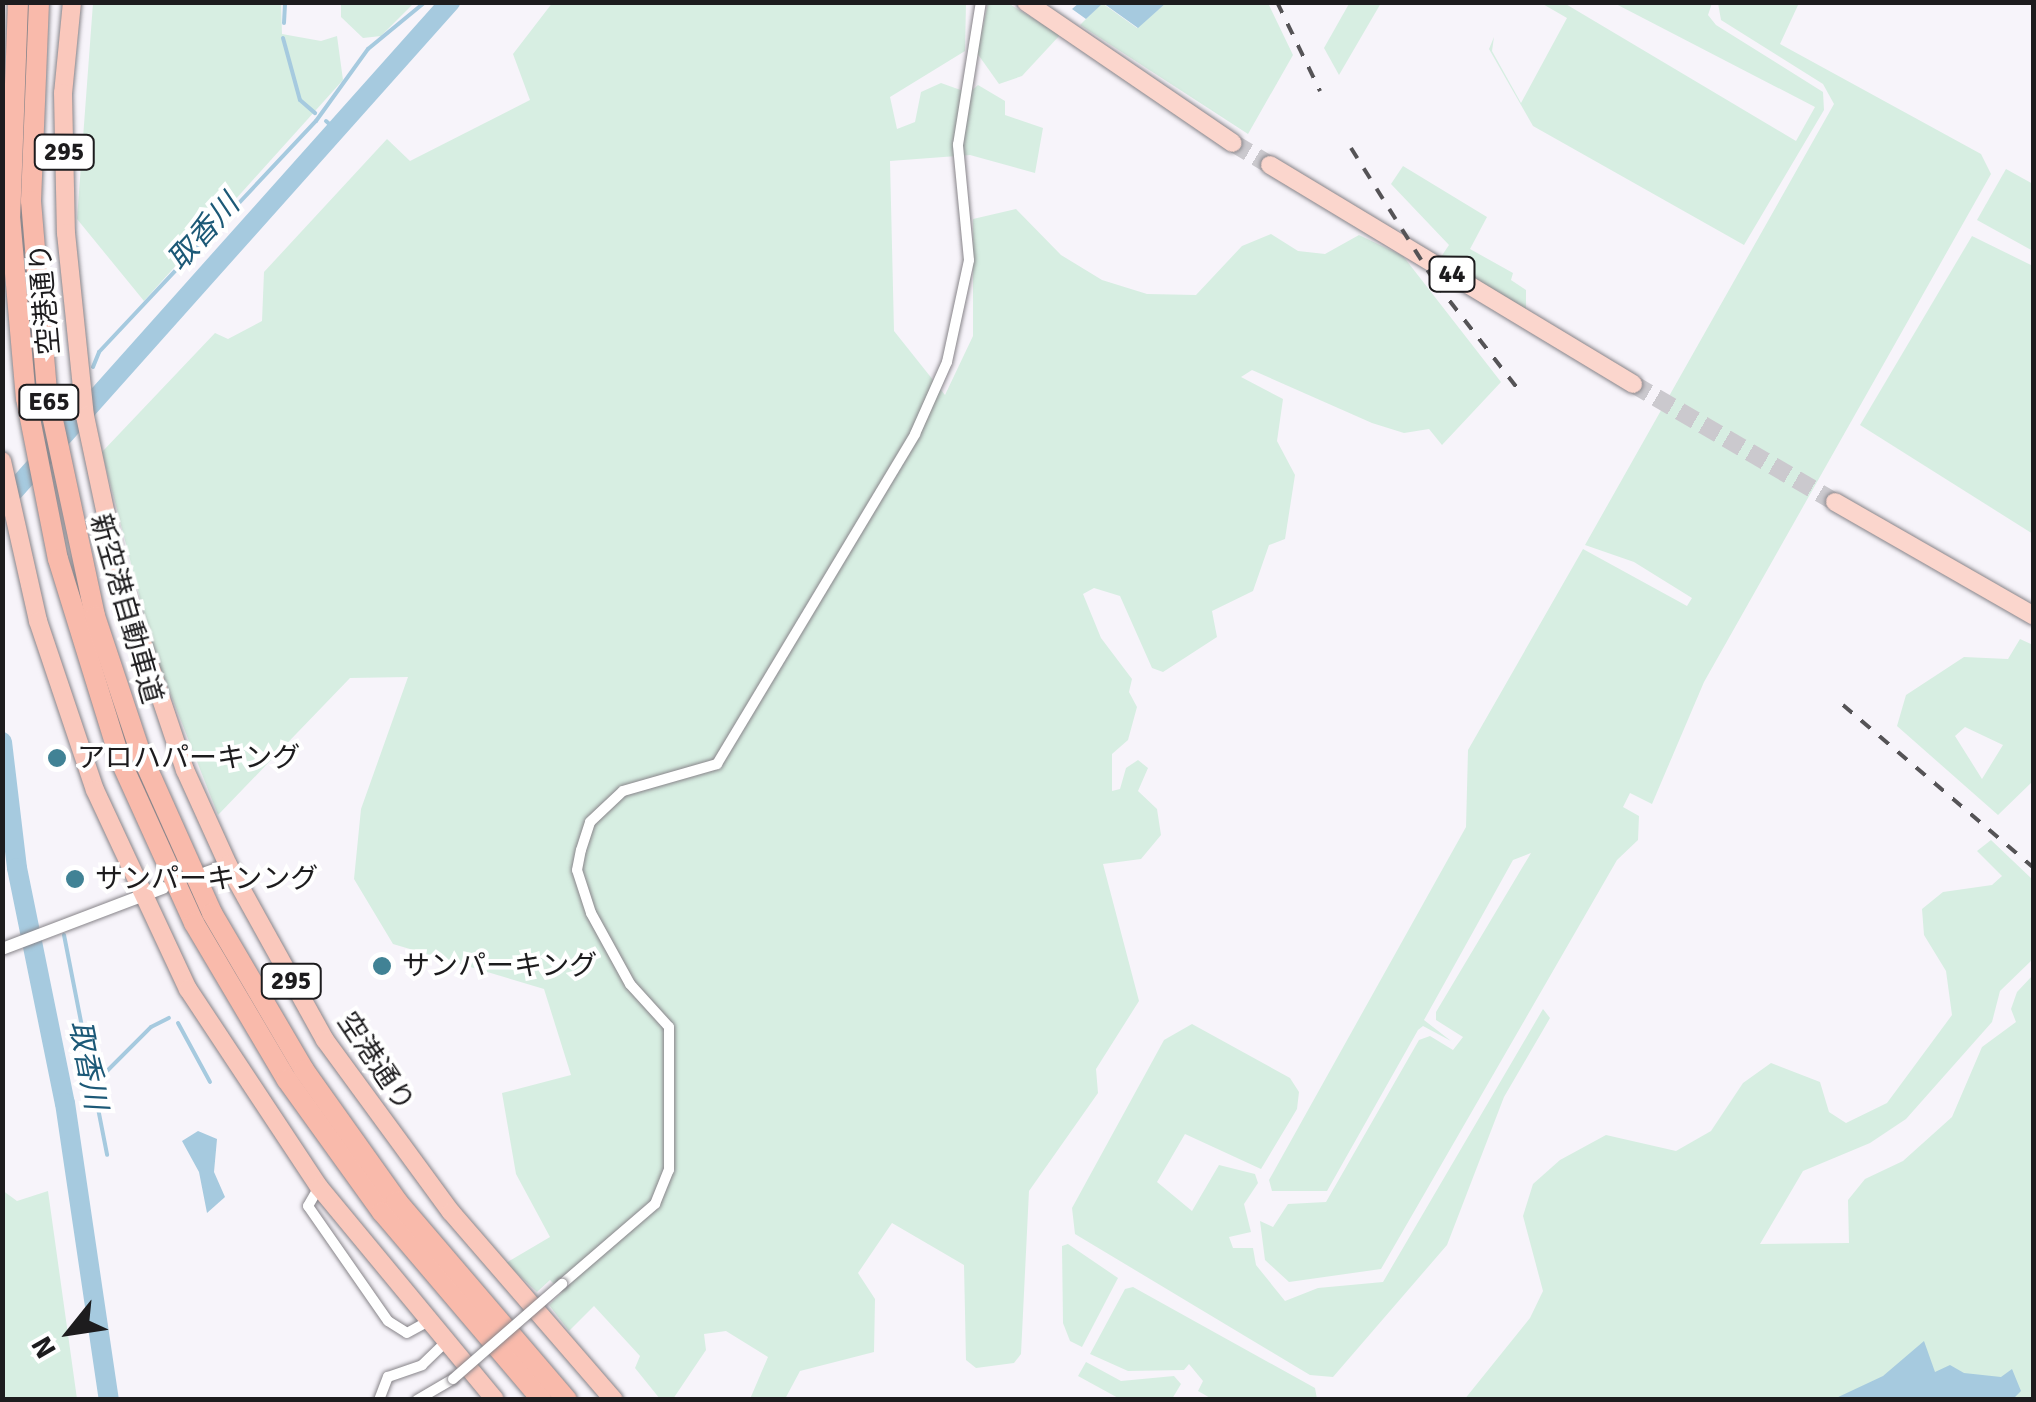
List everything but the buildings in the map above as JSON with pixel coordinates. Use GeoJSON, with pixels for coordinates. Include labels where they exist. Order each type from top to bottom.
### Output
{"type":"FeatureCollection","features":[{"type":"Feature","properties":{"kind":"highway","name":"新空港自動車道"},"geometry":{"type":"LineString","coordinates":[[18,2],[10,127],[16,298],[38,474],[58,559],[121,762],[194,923],[244,1010],[382,1212],[542,1400]]}},
{"type":"Feature","properties":{"kind":"highway","name":"新空港自動車道"},"geometry":{"type":"LineString","coordinates":[[39,2],[31,127],[35,269],[47,392],[74,534],[141,754],[204,898],[260,999],[397,1201],[567,1400]]}},
{"type":"Feature","properties":{"kind":"highway","name":"空港通り"},"geometry":{"type":"LineString","coordinates":[[72,2],[63,93],[70,302],[98,491],[139,641],[184,770],[228,865],[325,1040],[391,1134],[614,1400]]}},
{"type":"Feature","properties":{"kind":"highway"},"geometry":{"type":"LineString","coordinates":[[2,462],[38,621],[94,790],[188,989],[319,1187],[444,1343],[495,1400]]}},
{"type":"Feature","properties":{"kind":"main road"},"geometry":{"type":"LineString","coordinates":[[1026,2],[1233,144]]}},
{"type":"Feature","properties":{"kind":"main road","name":"44"},"geometry":{"type":"LineString","coordinates":[[1270,166],[1634,384]]}},
{"type":"Feature","properties":{"kind":"main road"},"geometry":{"type":"LineString","coordinates":[[1835,502],[2034,616]]}},
{"type":"Feature","properties":{"kind":"street"},"geometry":{"type":"LineString","coordinates":[[417,1400],[453,1380],[655,1204],[669,1170],[669,1026],[630,984],[591,913],[577,870],[580,850],[590,822],[623,791],[717,764],[915,434],[947,362],[968,260],[958,145],[981,2]]}},
{"type":"Feature","properties":{"kind":"street"},"geometry":{"type":"LineString","coordinates":[[206,872],[228,865]]}},
{"type":"Feature","properties":{"kind":"street"},"geometry":{"type":"LineString","coordinates":[[6,948],[163,888]]}},
{"type":"Feature","properties":{"kind":"street"},"geometry":{"type":"LineString","coordinates":[[319,1187],[308,1206],[344,1262],[400,1332],[427,1322]]}},
{"type":"Feature","properties":{"kind":"street"},"geometry":{"type":"LineString","coordinates":[[344,1262],[365,1246]]}},
{"type":"Feature","properties":{"kind":"street"},"geometry":{"type":"LineString","coordinates":[[378,1400],[388,1377],[422,1365],[444,1343]]}},
{"type":"Feature","properties":{"kind":"green space"},"geometry":{"type":"Polygon","coordinates":[[[341,2],[414,3],[381,36],[363,38],[341,17],[341,2]]]}},
{"type":"Feature","properties":{"kind":"green space"},"geometry":{"type":"Polygon","coordinates":[[[553,2],[966,3],[965,51],[890,97],[897,129],[915,122],[921,92],[941,83],[969,93],[978,85],[1005,101],[1005,115],[1043,128],[1035,173],[970,155],[890,161],[894,331],[945,395],[973,336],[973,219],[1016,209],[1061,255],[1102,280],[1147,294],[1196,295],[1242,246],[1271,234],[1298,251],[1325,254],[1359,235],[1403,256],[1501,382],[1442,445],[1429,429],[1404,433],[1372,423],[1252,370],[1241,377],[1283,399],[1277,441],[1295,475],[1285,539],[1269,545],[1253,591],[1212,611],[1217,637],[1163,672],[1152,668],[1120,596],[1094,588],[1083,594],[1101,638],[1132,679],[1129,692],[1137,707],[1128,740],[1112,754],[1112,791],[1120,789],[1126,768],[1138,760],[1148,768],[1138,791],[1157,809],[1161,835],[1141,859],[1103,864],[1139,1001],[1096,1069],[1098,1093],[1029,1191],[1021,1354],[1014,1363],[976,1368],[966,1360],[964,1265],[892,1223],[858,1273],[875,1299],[874,1352],[800,1371],[785,1399],[750,1399],[768,1357],[726,1331],[704,1334],[706,1350],[673,1399],[660,1399],[635,1368],[640,1356],[594,1306],[569,1331],[549,1305],[562,1292],[550,1280],[537,1292],[506,1263],[550,1237],[516,1174],[502,1093],[571,1075],[544,989],[393,944],[354,879],[361,809],[408,677],[350,678],[218,815],[154,652],[102,452],[215,333],[228,339],[262,321],[264,272],[387,139],[410,161],[530,100],[513,54],[553,2]]]}},
{"type":"Feature","properties":{"kind":"green space"},"geometry":{"type":"Polygon","coordinates":[[[1350,2],[1381,3],[1339,75],[1324,48],[1350,2]]]}},
{"type":"Feature","properties":{"kind":"green space"},"geometry":{"type":"Polygon","coordinates":[[[93,3],[281,3],[282,34],[321,41],[337,36],[343,80],[144,301],[77,219],[93,3]]]}},
{"type":"Feature","properties":{"kind":"green space"},"geometry":{"type":"Polygon","coordinates":[[[988,3],[1008,3],[1060,35],[1022,76],[999,84],[977,53],[988,3]]]}},
{"type":"Feature","properties":{"kind":"green space"},"geometry":{"type":"Polygon","coordinates":[[[1102,3],[1137,28],[1166,3],[1268,3],[1293,55],[1248,134],[1080,25],[1102,3]]]}},
{"type":"Feature","properties":{"kind":"green space"},"geometry":{"type":"Polygon","coordinates":[[[1541,3],[1564,3],[1796,141],[1815,107],[1614,3],[1712,3],[1708,15],[1716,25],[1823,92],[1824,110],[1744,245],[1533,126],[1489,49],[1494,37],[1492,51],[1521,103],[1567,18],[1541,3]]]}},
{"type":"Feature","properties":{"kind":"green space"},"geometry":{"type":"Polygon","coordinates":[[[1718,3],[1799,3],[1780,44],[1981,154],[1991,174],[1704,682],[1652,804],[1630,793],[1623,807],[1639,816],[1638,840],[1617,860],[1381,1269],[1289,1282],[1265,1260],[1260,1221],[1273,1227],[1288,1204],[1326,1202],[1419,1040],[1430,1036],[1453,1050],[1463,1037],[1436,1020],[1436,1012],[1531,853],[1513,860],[1424,1020],[1451,1041],[1423,1026],[1418,1030],[1327,1191],[1272,1191],[1269,1180],[1466,827],[1468,750],[1583,549],[1687,606],[1692,598],[1634,562],[1585,545],[1834,104],[1823,84],[1721,20],[1718,3]]]}},
{"type":"Feature","properties":{"kind":"green space"},"geometry":{"type":"Polygon","coordinates":[[[1403,166],[1487,217],[1470,249],[1513,273],[1511,280],[1526,290],[1526,310],[1441,257],[1449,245],[1391,184],[1403,166]]]}},
{"type":"Feature","properties":{"kind":"green space"},"geometry":{"type":"Polygon","coordinates":[[[2006,169],[2033,184],[2033,251],[1977,220],[2006,169]]]}},
{"type":"Feature","properties":{"kind":"green space"},"geometry":{"type":"Polygon","coordinates":[[[1972,236],[2033,266],[2033,534],[1860,425],[1972,236]]]}},
{"type":"Feature","properties":{"kind":"green space"},"geometry":{"type":"Polygon","coordinates":[[[2020,639],[2033,645],[2033,781],[1998,815],[1897,726],[1906,695],[1964,657],[2008,659],[2020,639]],[[1965,727],[1955,736],[1982,779],[2003,745],[1965,727]]]}},
{"type":"Feature","properties":{"kind":"green space"},"geometry":{"type":"Polygon","coordinates":[[[1991,840],[2033,880],[2033,959],[2000,991],[1992,1022],[1906,1119],[1870,1143],[1803,1171],[1760,1244],[1849,1243],[1848,1200],[1865,1179],[1903,1161],[1952,1117],[1982,1047],[2016,1022],[2011,1009],[2017,992],[2033,975],[2033,1399],[1464,1400],[1530,1318],[1543,1291],[1523,1216],[1533,1184],[1560,1160],[1606,1135],[1676,1151],[1711,1131],[1743,1083],[1771,1063],[1820,1082],[1829,1112],[1846,1123],[1887,1103],[1952,1015],[1946,971],[1924,935],[1922,909],[1943,892],[1992,885],[2002,876],[1977,851],[1991,840]]]}},
{"type":"Feature","properties":{"kind":"green space"},"geometry":{"type":"Polygon","coordinates":[[[1543,1009],[1550,1018],[1504,1097],[1447,1245],[1333,1377],[1310,1375],[1075,1234],[1072,1208],[1164,1040],[1192,1024],[1290,1078],[1299,1092],[1297,1109],[1261,1169],[1185,1134],[1157,1182],[1192,1211],[1219,1165],[1255,1174],[1258,1183],[1244,1204],[1251,1232],[1229,1237],[1233,1248],[1253,1248],[1256,1265],[1285,1301],[1318,1288],[1383,1282],[1543,1009]]]}},
{"type":"Feature","properties":{"kind":"green space"},"geometry":{"type":"Polygon","coordinates":[[[2,1190],[17,1201],[48,1191],[77,1399],[3,1399],[2,1190]]]}},
{"type":"Feature","properties":{"kind":"green space"},"geometry":{"type":"Polygon","coordinates":[[[1068,1244],[1118,1278],[1082,1347],[1070,1341],[1063,1323],[1062,1246],[1068,1244]]]}},
{"type":"Feature","properties":{"kind":"green space"},"geometry":{"type":"Polygon","coordinates":[[[1133,1287],[1315,1388],[1317,1399],[1212,1399],[1198,1391],[1203,1381],[1189,1364],[1184,1370],[1128,1371],[1090,1354],[1125,1289],[1133,1287]]]}},
{"type":"Feature","properties":{"kind":"green space"},"geometry":{"type":"Polygon","coordinates":[[[1086,1362],[1121,1381],[1174,1376],[1181,1384],[1172,1399],[1120,1399],[1078,1376],[1086,1362]]]}},
{"type":"Feature","properties":{"kind":"water"},"geometry":{"type":"Polygon","coordinates":[[[1080,2],[1166,3],[1138,28],[1103,3],[1086,19],[1072,9],[1080,2]]]}},
{"type":"Feature","properties":{"kind":"water"},"geometry":{"type":"Polygon","coordinates":[[[198,1131],[217,1139],[214,1172],[225,1197],[207,1213],[199,1172],[182,1141],[198,1131]]]}},
{"type":"Feature","properties":{"kind":"water"},"geometry":{"type":"Polygon","coordinates":[[[1924,1341],[1935,1372],[1950,1365],[1964,1373],[2001,1377],[2012,1369],[2021,1391],[2012,1400],[1834,1399],[1883,1376],[1924,1341]]]}},
{"type":"Feature","properties":{"kind":"waterway"},"geometry":{"type":"LineString","coordinates":[[284,23],[285,2]]}},
{"type":"Feature","properties":{"kind":"waterway"},"geometry":{"type":"LineString","coordinates":[[93,367],[99,352],[316,121],[368,49],[425,2]]}},
{"type":"Feature","properties":{"kind":"waterway","name":"取香川"},"geometry":{"type":"LineString","coordinates":[[2,504],[450,2]]}},
{"type":"Feature","properties":{"kind":"waterway"},"geometry":{"type":"LineString","coordinates":[[283,38],[300,100],[315,113]]}},
{"type":"Feature","properties":{"kind":"waterway"},"geometry":{"type":"LineString","coordinates":[[326,121],[335,129]]}},
{"type":"Feature","properties":{"kind":"waterway","name":"取香川"},"geometry":{"type":"LineString","coordinates":[[2,742],[17,868],[65,1103],[109,1400]]}},
{"type":"Feature","properties":{"kind":"waterway"},"geometry":{"type":"LineString","coordinates":[[64,935],[107,1155]]}},
{"type":"Feature","properties":{"kind":"waterway"},"geometry":{"type":"LineString","coordinates":[[95,1083],[151,1027],[169,1018]]}},
{"type":"Feature","properties":{"kind":"waterway"},"geometry":{"type":"LineString","coordinates":[[178,1023],[210,1082]]}},
{"type":"Feature","properties":{"kind":"tunnel"},"geometry":{"type":"LineString","coordinates":[[1233,143],[1270,165]]}},
{"type":"Feature","properties":{"kind":"tunnel"},"geometry":{"type":"LineString","coordinates":[[1633,384],[1835,502]]}},
{"type":"Feature","properties":{"kind":"railway"},"geometry":{"type":"LineString","coordinates":[[1277,2],[1320,91]]}},
{"type":"Feature","properties":{"kind":"railway"},"geometry":{"type":"LineString","coordinates":[[1351,148],[1435,282],[1518,389]]}},
{"type":"Feature","properties":{"kind":"railway"},"geometry":{"type":"LineString","coordinates":[[1843,705],[2034,868]]}},
{"type":"Feature","properties":{"kind":"place","name":"アロハパーキング"},"geometry":{"type":"Point","coordinates":[57,758]}},
{"type":"Feature","properties":{"kind":"place","name":"サンパーキンング"},"geometry":{"type":"Point","coordinates":[75,879]}},
{"type":"Feature","properties":{"kind":"place","name":"サンパーキング"},"geometry":{"type":"Point","coordinates":[382,966]}}]}
